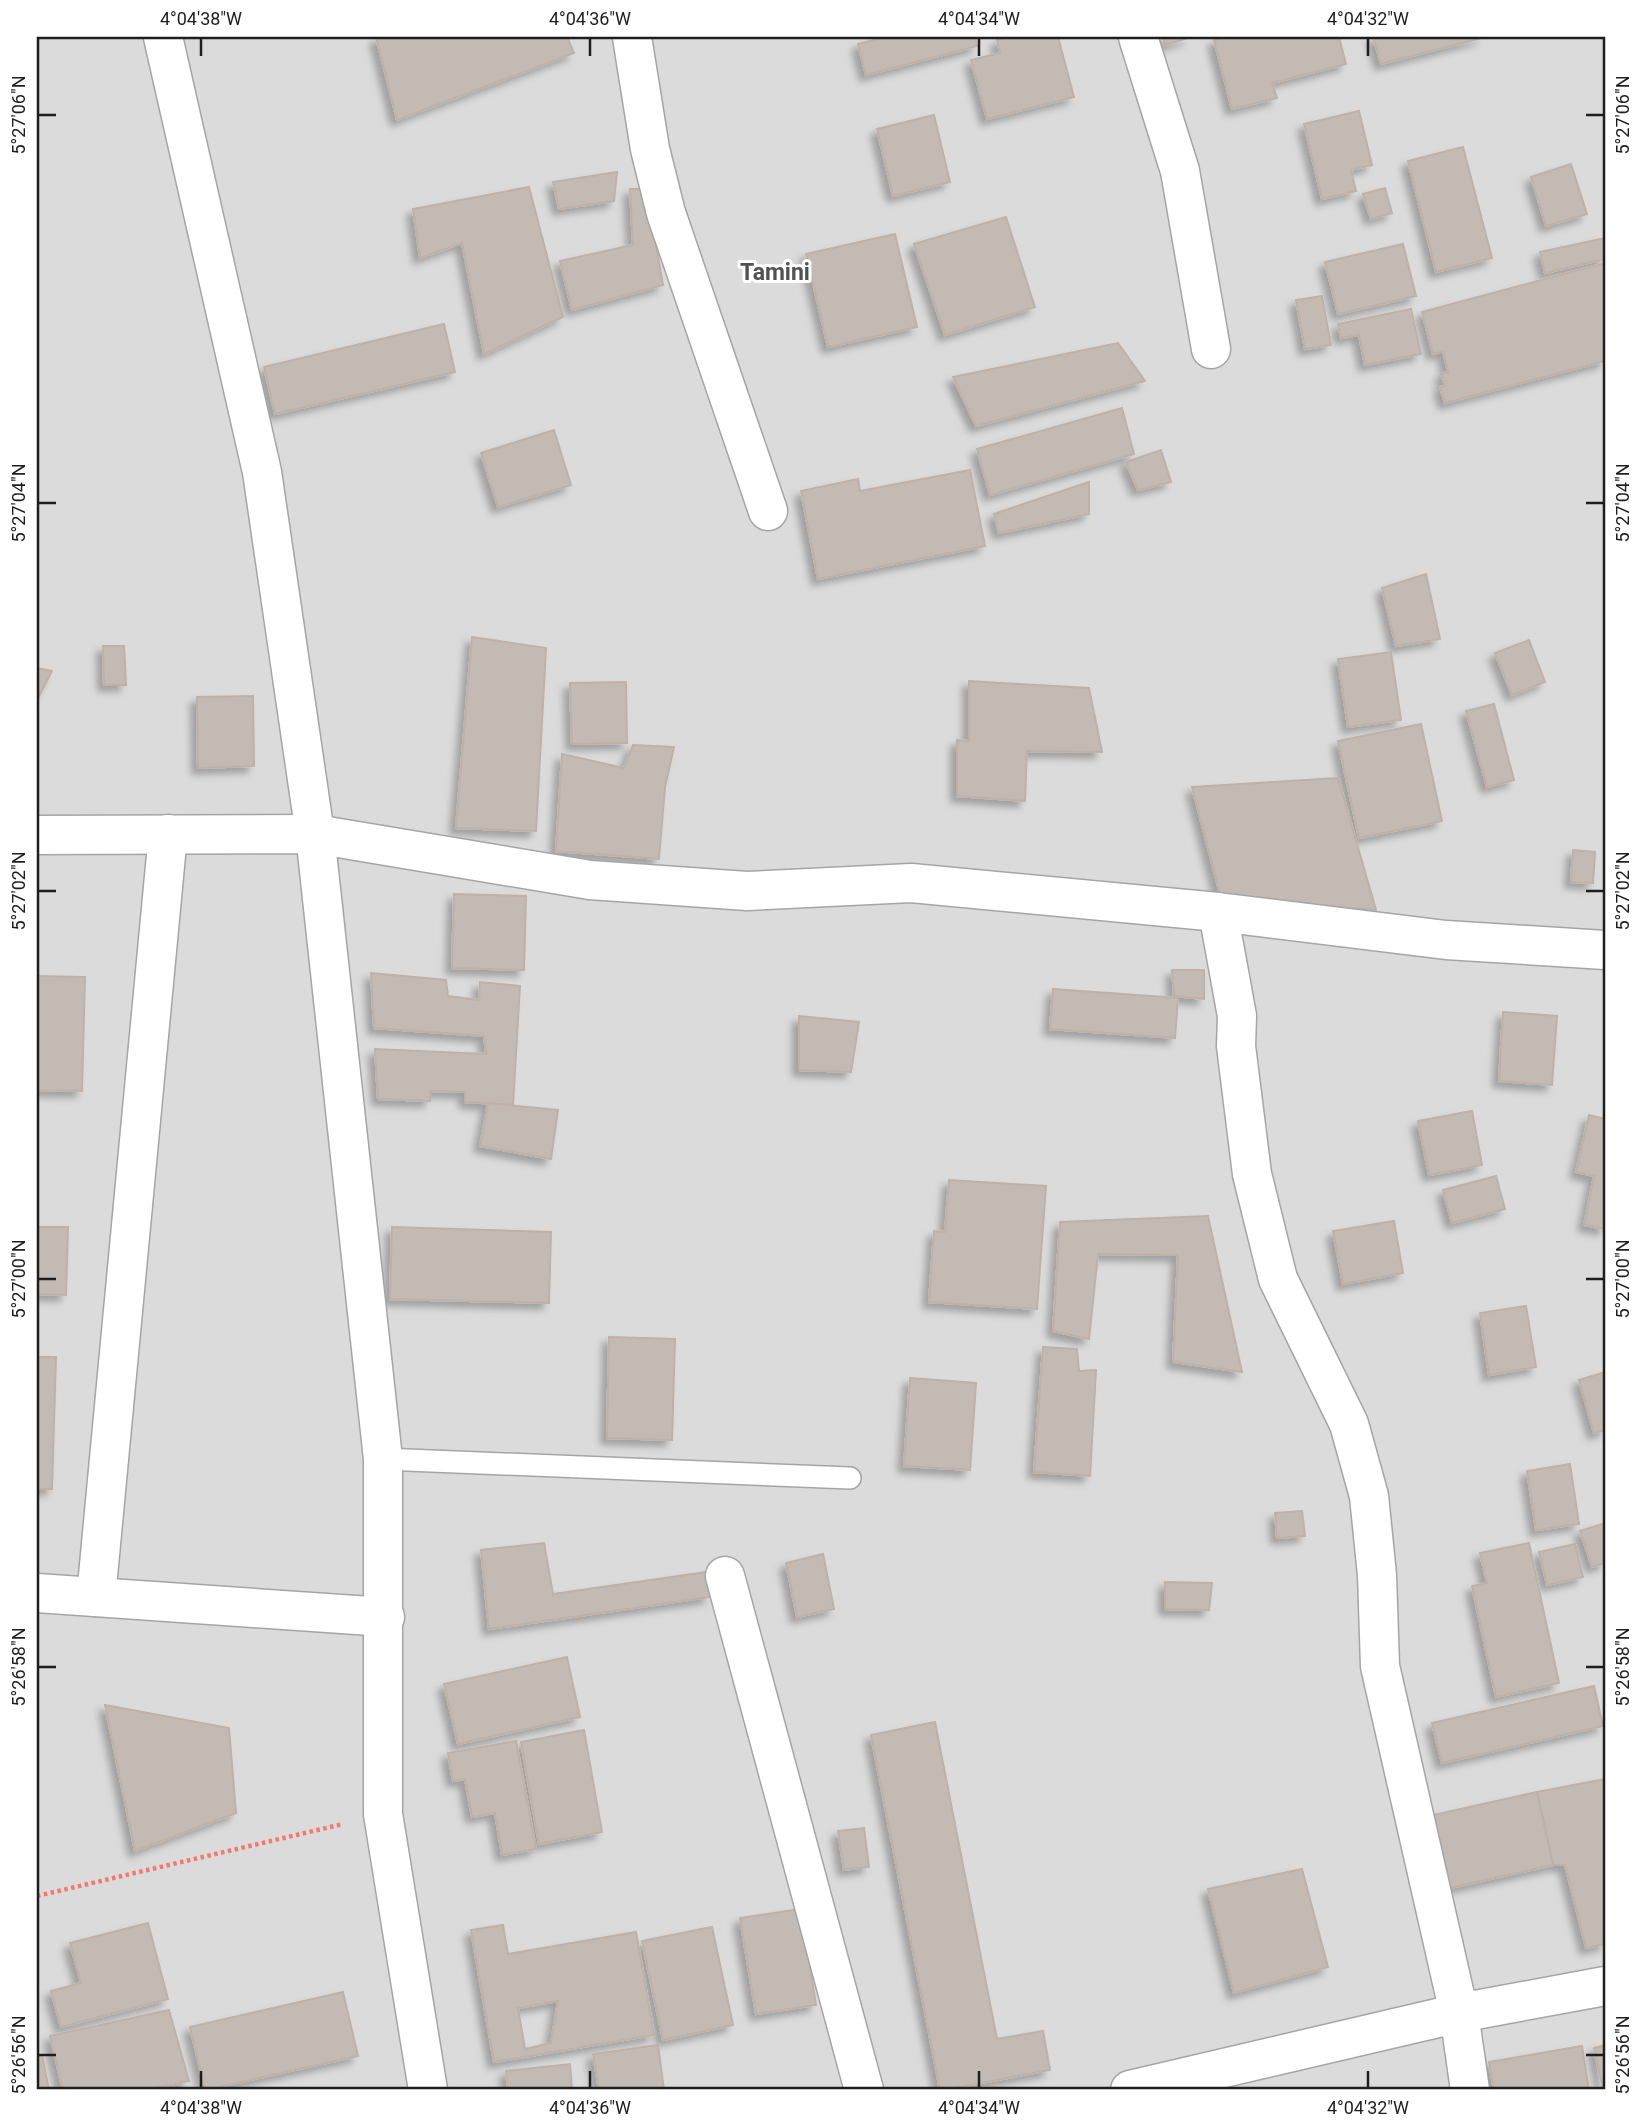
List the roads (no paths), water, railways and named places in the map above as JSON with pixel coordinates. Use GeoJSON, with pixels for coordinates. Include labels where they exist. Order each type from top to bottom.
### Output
{"type":"FeatureCollection","features":[{"type":"Feature","properties":{"kind":"street"},"geometry":{"type":"LineString","coordinates":[[163,37],[262,472],[315,834],[383,1459],[383,1814],[428,2090]]}},
{"type":"Feature","properties":{"kind":"street"},"geometry":{"type":"LineString","coordinates":[[632,37],[650,149],[666,213],[768,511]]}},
{"type":"Feature","properties":{"kind":"street"},"geometry":{"type":"LineString","coordinates":[[1138,37],[1180,171],[1211,349]]}},
{"type":"Feature","properties":{"kind":"street"},"geometry":{"type":"LineString","coordinates":[[96,1597],[169,834]]}},
{"type":"Feature","properties":{"kind":"street"},"geometry":{"type":"LineString","coordinates":[[37,835],[315,834],[590,880],[747,891],[911,883],[1219,912],[1446,940],[1605,950]]}},
{"type":"Feature","properties":{"kind":"street"},"geometry":{"type":"LineString","coordinates":[[1219,912],[1237,1016],[1236,1046],[1252,1174],[1278,1279],[1349,1424],[1369,1496],[1377,1575],[1380,1666],[1459,2013],[1470,2090]]}},
{"type":"Feature","properties":{"kind":"street"},"geometry":{"type":"LineString","coordinates":[[725,1576],[864,2090]]}},
{"type":"Feature","properties":{"kind":"street"},"geometry":{"type":"LineString","coordinates":[[37,1593],[385,1617]]}},
{"type":"Feature","properties":{"kind":"street"},"geometry":{"type":"LineString","coordinates":[[1129,2090],[1459,2013],[1605,1986]]}},
{"type":"Feature","properties":{"kind":"lane"},"geometry":{"type":"LineString","coordinates":[[383,1459],[850,1478]]}},
{"type":"Feature","properties":{"kind":"district","name":"Tamini"},"geometry":{"type":"Point","coordinates":[775,272]}}]}
